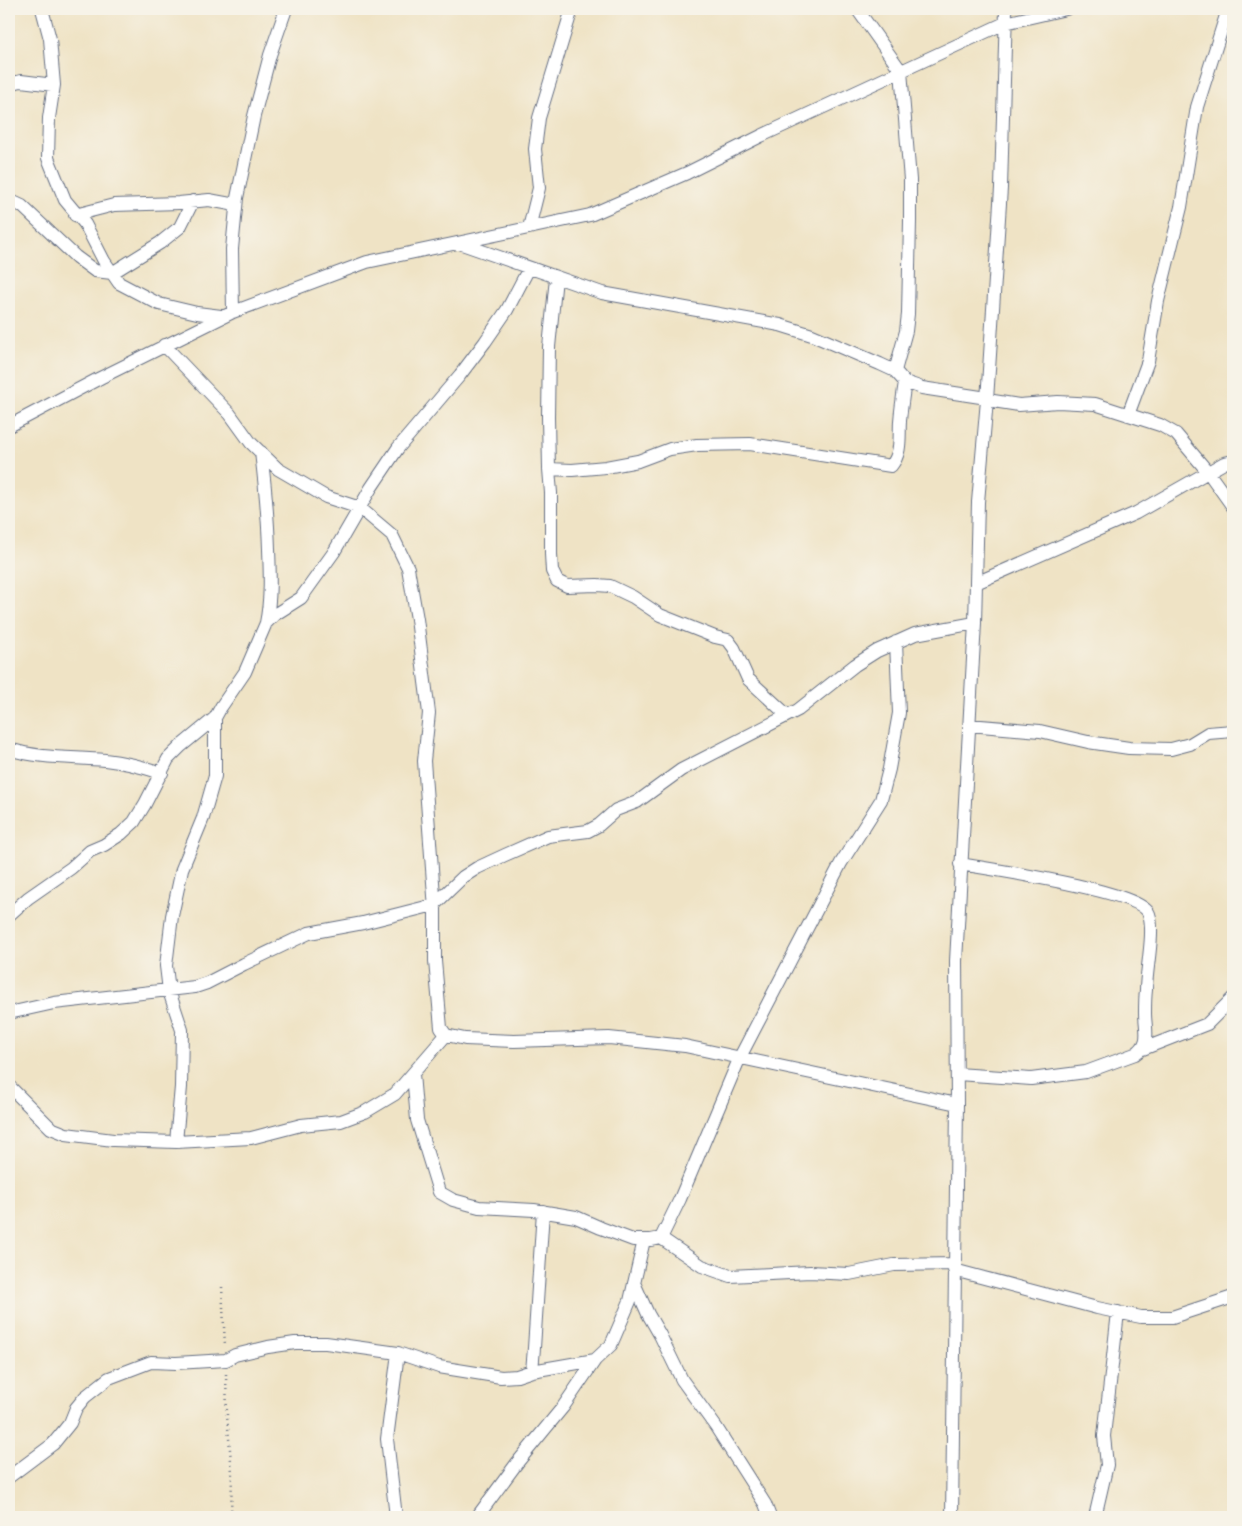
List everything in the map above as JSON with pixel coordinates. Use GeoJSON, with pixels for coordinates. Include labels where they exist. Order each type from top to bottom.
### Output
{"type":"FeatureCollection","features":[{"type":"Feature","properties":{"kind":"street"},"geometry":{"type":"LineString","coordinates":[[42,9],[50,39],[54,85],[49,118],[48,158],[65,200],[75,215],[85,224],[119,283],[159,304],[197,313],[227,314]]}},
{"type":"Feature","properties":{"kind":"street"},"geometry":{"type":"LineString","coordinates":[[227,314],[236,205],[254,116],[270,55],[286,9]]}},
{"type":"Feature","properties":{"kind":"street"},"geometry":{"type":"LineString","coordinates":[[529,228],[539,188],[535,150],[539,118],[572,9]]}},
{"type":"Feature","properties":{"kind":"street"},"geometry":{"type":"LineString","coordinates":[[857,9],[901,71],[910,180],[910,221],[908,314],[906,331],[895,372]]}},
{"type":"Feature","properties":{"kind":"street"},"geometry":{"type":"LineString","coordinates":[[952,1517],[957,1104],[956,961],[975,623],[978,502],[1001,188],[1006,9]]}},
{"type":"Feature","properties":{"kind":"street"},"geometry":{"type":"LineString","coordinates":[[9,426],[227,314],[367,262],[590,215],[687,173],[760,136],[1005,23],[1066,9]]}},
{"type":"Feature","properties":{"kind":"street"},"geometry":{"type":"LineString","coordinates":[[1128,415],[1148,361],[1158,301],[1181,206],[1197,107],[1228,9]]}},
{"type":"Feature","properties":{"kind":"street"},"geometry":{"type":"LineString","coordinates":[[9,84],[21,81],[54,85]]}},
{"type":"Feature","properties":{"kind":"street"},"geometry":{"type":"LineString","coordinates":[[9,200],[22,206],[76,257],[95,271],[112,273],[160,243],[180,227],[193,201]]}},
{"type":"Feature","properties":{"kind":"street"},"geometry":{"type":"LineString","coordinates":[[75,215],[114,205],[209,200],[236,205]]}},
{"type":"Feature","properties":{"kind":"street"},"geometry":{"type":"LineString","coordinates":[[459,243],[602,293],[780,325],[812,335],[895,372],[905,382],[922,388],[1019,405],[1058,402],[1095,404],[1128,415],[1160,426],[1176,434],[1208,472],[1233,507]]}},
{"type":"Feature","properties":{"kind":"street"},"geometry":{"type":"LineString","coordinates":[[266,623],[274,615],[300,598],[334,552],[371,488],[398,448],[460,375],[485,342],[507,310],[529,268]]}},
{"type":"Feature","properties":{"kind":"street"},"geometry":{"type":"LineString","coordinates":[[556,278],[549,354],[549,468],[552,571],[557,581],[567,586],[597,584],[610,586],[632,597],[660,615],[715,637],[728,640],[734,648],[748,679],[787,715]]}},
{"type":"Feature","properties":{"kind":"street"},"geometry":{"type":"LineString","coordinates":[[164,346],[230,414],[251,443],[278,469],[326,497],[360,508],[392,535],[408,568],[418,619],[428,713],[424,761],[434,905],[435,961],[441,1028],[446,1035],[465,1039],[514,1041],[609,1038],[685,1046],[957,1104]]}},
{"type":"Feature","properties":{"kind":"street"},"geometry":{"type":"LineString","coordinates":[[549,468],[572,470],[606,467],[638,461],[670,449],[697,445],[750,444],[891,466],[896,460],[900,446],[900,420],[905,382]]}},
{"type":"Feature","properties":{"kind":"street"},"geometry":{"type":"LineString","coordinates":[[9,915],[28,898],[71,868],[90,851],[121,834],[134,822],[146,804],[168,759],[215,718],[245,672],[266,623],[271,588],[266,497],[261,452]]}},
{"type":"Feature","properties":{"kind":"street"},"geometry":{"type":"LineString","coordinates":[[976,583],[1136,513],[1224,463],[1233,460]]}},
{"type":"Feature","properties":{"kind":"street"},"geometry":{"type":"LineString","coordinates":[[9,1013],[54,1003],[195,987],[207,983],[309,933],[363,923],[434,905],[463,877],[477,868],[548,836],[588,831],[599,825],[616,810],[637,802],[682,770],[798,710],[855,665],[877,651],[915,634],[975,623]]}},
{"type":"Feature","properties":{"kind":"street"},"geometry":{"type":"LineString","coordinates":[[661,1238],[680,1199],[740,1057],[841,863],[881,800],[889,769],[899,713],[896,642]]}},
{"type":"Feature","properties":{"kind":"street"},"geometry":{"type":"LineString","coordinates":[[176,1142],[181,1087],[182,1030],[168,991],[166,966],[168,941],[182,869],[203,818],[215,776],[215,718]]}},
{"type":"Feature","properties":{"kind":"street"},"geometry":{"type":"LineString","coordinates":[[969,724],[1040,731],[1088,742],[1138,748],[1171,749],[1190,744],[1208,732],[1233,731]]}},
{"type":"Feature","properties":{"kind":"street"},"geometry":{"type":"LineString","coordinates":[[9,750],[51,757],[105,760],[138,765],[162,773]]}},
{"type":"Feature","properties":{"kind":"street"},"geometry":{"type":"LineString","coordinates":[[960,864],[1097,890],[1120,896],[1144,907],[1149,915],[1150,930],[1145,1015],[1148,1036],[1143,1049]]}},
{"type":"Feature","properties":{"kind":"street"},"geometry":{"type":"LineString","coordinates":[[957,1074],[1031,1079],[1094,1069],[1207,1024],[1233,998]]}},
{"type":"Feature","properties":{"kind":"street"},"geometry":{"type":"LineString","coordinates":[[9,1086],[51,1128],[66,1134],[113,1140],[176,1142],[251,1138],[301,1124],[341,1121],[365,1112],[395,1094],[446,1035]]}},
{"type":"Feature","properties":{"kind":"street"},"geometry":{"type":"LineString","coordinates":[[413,1074],[417,1120],[439,1192],[453,1200],[479,1207],[543,1211],[576,1216],[600,1228],[633,1240],[661,1238],[702,1266],[730,1276],[810,1272],[849,1274],[894,1265],[955,1267],[1141,1317],[1172,1317],[1233,1298]]}},
{"type":"Feature","properties":{"kind":"street"},"geometry":{"type":"LineString","coordinates":[[532,1371],[543,1211]]}},
{"type":"Feature","properties":{"kind":"street"},"geometry":{"type":"LineString","coordinates":[[477,1517],[517,1463],[563,1407],[595,1360],[611,1345],[630,1301],[644,1240]]}},
{"type":"Feature","properties":{"kind":"street"},"geometry":{"type":"LineString","coordinates":[[634,1283],[682,1380],[716,1427],[765,1504],[770,1517]]}},
{"type":"Feature","properties":{"kind":"street"},"geometry":{"type":"LineString","coordinates":[[1095,1517],[1107,1465],[1104,1436],[1118,1312]]}},
{"type":"Feature","properties":{"kind":"street"},"geometry":{"type":"LineString","coordinates":[[9,1477],[53,1444],[70,1423],[76,1408],[85,1397],[109,1378],[151,1362],[176,1363],[226,1360],[235,1355],[295,1343],[326,1343],[398,1353],[439,1367],[501,1377],[517,1376],[532,1371],[595,1360]]}},
{"type":"Feature","properties":{"kind":"street"},"geometry":{"type":"LineString","coordinates":[[396,1517],[387,1440],[398,1353]]}},
{"type":"Feature","properties":{"kind":"path"},"geometry":{"type":"LineString","coordinates":[[222,1287],[227,1416],[232,1472],[231,1517]]}}]}
